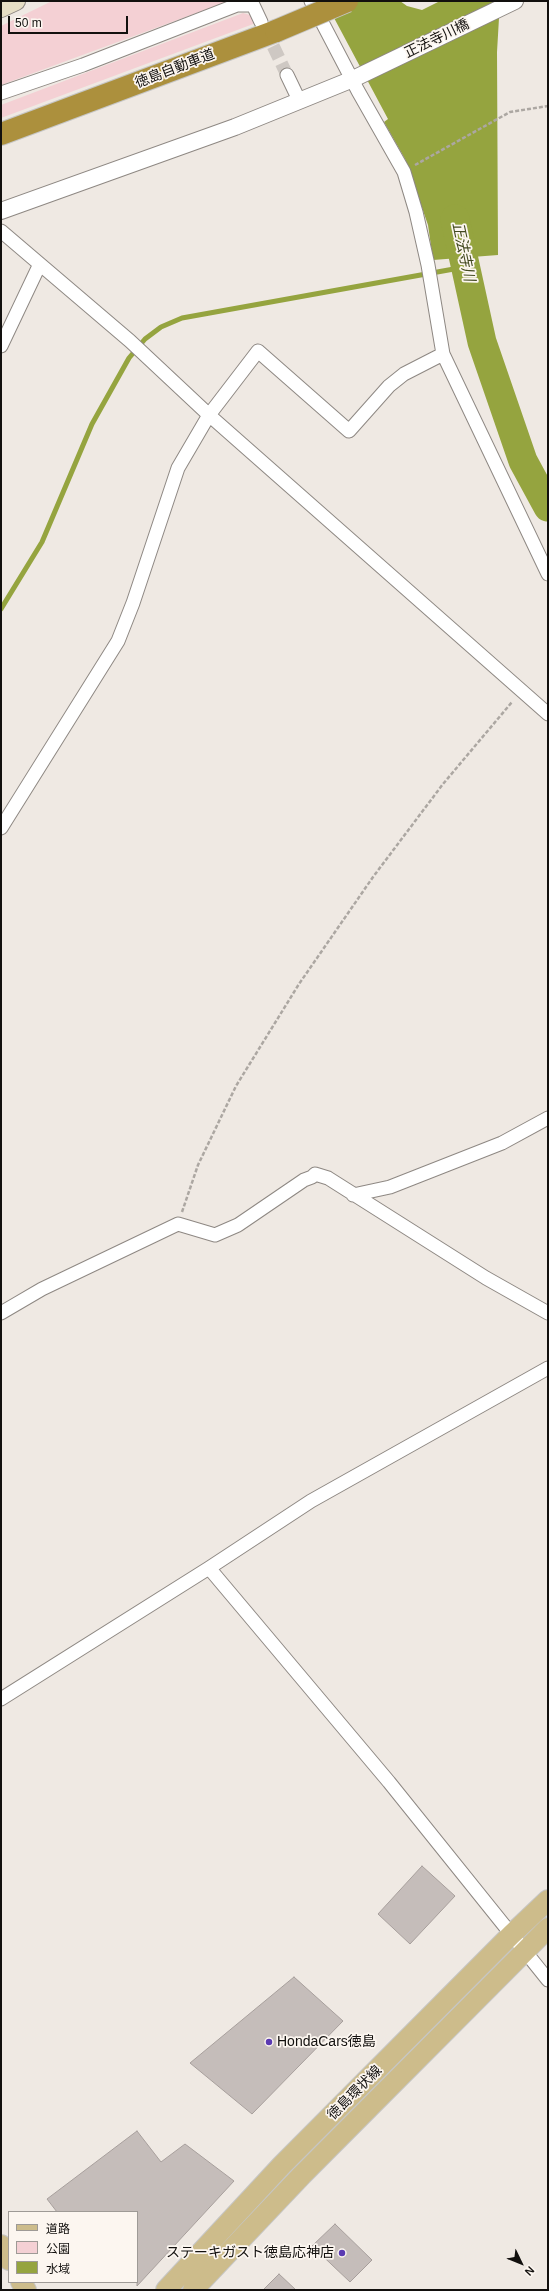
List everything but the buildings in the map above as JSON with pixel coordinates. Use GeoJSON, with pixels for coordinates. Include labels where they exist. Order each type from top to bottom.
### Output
{"type":"FeatureCollection","features":[{"type":"Feature","properties":{"kind":"highway","name":"徳島自動車道"},"geometry":{"type":"LineString","coordinates":[[1,134],[269,26],[347,1]]}},
{"type":"Feature","properties":{"kind":"main road"},"geometry":{"type":"LineString","coordinates":[[1,8],[16,1]]}},
{"type":"Feature","properties":{"kind":"main road","name":"徳島環状線"},"geometry":{"type":"LineString","coordinates":[[166,2290],[282,2165],[511,1935],[548,1900]]}},
{"type":"Feature","properties":{"kind":"main road","name":"徳島環状線"},"geometry":{"type":"LineString","coordinates":[[193,2290],[302,2175],[524,1950],[548,1928]]}},
{"type":"Feature","properties":{"kind":"main road"},"geometry":{"type":"LineString","coordinates":[[1,2245],[8,2258]]}},
{"type":"Feature","properties":{"kind":"street"},"geometry":{"type":"LineString","coordinates":[[311,1],[358,76],[358,91],[404,172],[416,212],[428,265],[443,354],[548,574]]}},
{"type":"Feature","properties":{"kind":"street","name":"正法寺川橋"},"geometry":{"type":"LineString","coordinates":[[1,211],[235,127],[358,76],[512,2]]}},
{"type":"Feature","properties":{"kind":"street"},"geometry":{"type":"LineString","coordinates":[[1,93],[83,65],[237,5],[257,3],[269,26]]}},
{"type":"Feature","properties":{"kind":"street"},"geometry":{"type":"LineString","coordinates":[[287,75],[299,100]]}},
{"type":"Feature","properties":{"kind":"street"},"geometry":{"type":"LineString","coordinates":[[1,231],[39,266],[130,341],[209,415],[548,714]]}},
{"type":"Feature","properties":{"kind":"street"},"geometry":{"type":"LineString","coordinates":[[1,346],[39,266]]}},
{"type":"Feature","properties":{"kind":"street"},"geometry":{"type":"LineString","coordinates":[[1,828],[118,641],[133,603],[178,468],[209,415],[258,351],[349,431],[389,386],[404,374],[443,354]]}},
{"type":"Feature","properties":{"kind":"street"},"geometry":{"type":"LineString","coordinates":[[353,1195],[390,1186],[502,1143],[548,1118]]}},
{"type":"Feature","properties":{"kind":"street"},"geometry":{"type":"LineString","coordinates":[[1,1313],[42,1289],[178,1224],[215,1235],[238,1225],[315,1174],[328,1178],[486,1278],[548,1313]]}},
{"type":"Feature","properties":{"kind":"street"},"geometry":{"type":"LineString","coordinates":[[1,1699],[209,1568],[311,1501],[548,1368]]}},
{"type":"Feature","properties":{"kind":"street"},"geometry":{"type":"LineString","coordinates":[[209,1568],[389,1782],[548,1980]]}},
{"type":"Feature","properties":{"kind":"path"},"geometry":{"type":"LineString","coordinates":[[410,168],[500,120],[510,112],[548,106]]}},
{"type":"Feature","properties":{"kind":"path"},"geometry":{"type":"LineString","coordinates":[[178,1224],[198,1165],[236,1086],[299,984],[344,916],[438,790],[521,690]]}},
{"type":"Feature","properties":{"kind":"green space"},"geometry":{"type":"Polygon","coordinates":[[[52,1],[229,1],[1,85],[1,26],[52,1]]]}},
{"type":"Feature","properties":{"kind":"green space"},"geometry":{"type":"Polygon","coordinates":[[[243,13],[250,15],[256,23],[1,118],[1,105],[243,13]]]}},
{"type":"Feature","properties":{"kind":"water"},"geometry":{"type":"Polygon","coordinates":[[[325,1],[400,1],[407,6],[422,10],[440,1],[500,1],[497,52],[498,255],[433,260],[428,225],[405,159],[384,122],[388,119],[325,1]]]}},
{"type":"Feature","properties":{"kind":"waterway","name":"正法寺川"},"geometry":{"type":"LineString","coordinates":[[455,219],[482,342],[523,461],[548,507]]}},
{"type":"Feature","properties":{"kind":"waterway"},"geometry":{"type":"LineString","coordinates":[[1,609],[42,542],[92,424],[129,358],[145,339],[161,327],[182,318],[465,267]]}},
{"type":"Feature","properties":{"kind":"tunnel"},"geometry":{"type":"LineString","coordinates":[[265,29],[287,75]]}},
{"type":"Feature","properties":{"kind":"place","name":"HondaCars徳島"},"geometry":{"type":"Point","coordinates":[269,2042]}},
{"type":"Feature","properties":{"kind":"place","name":"ステーキガスト徳島応神店"},"geometry":{"type":"Point","coordinates":[342,2253]}}]}
